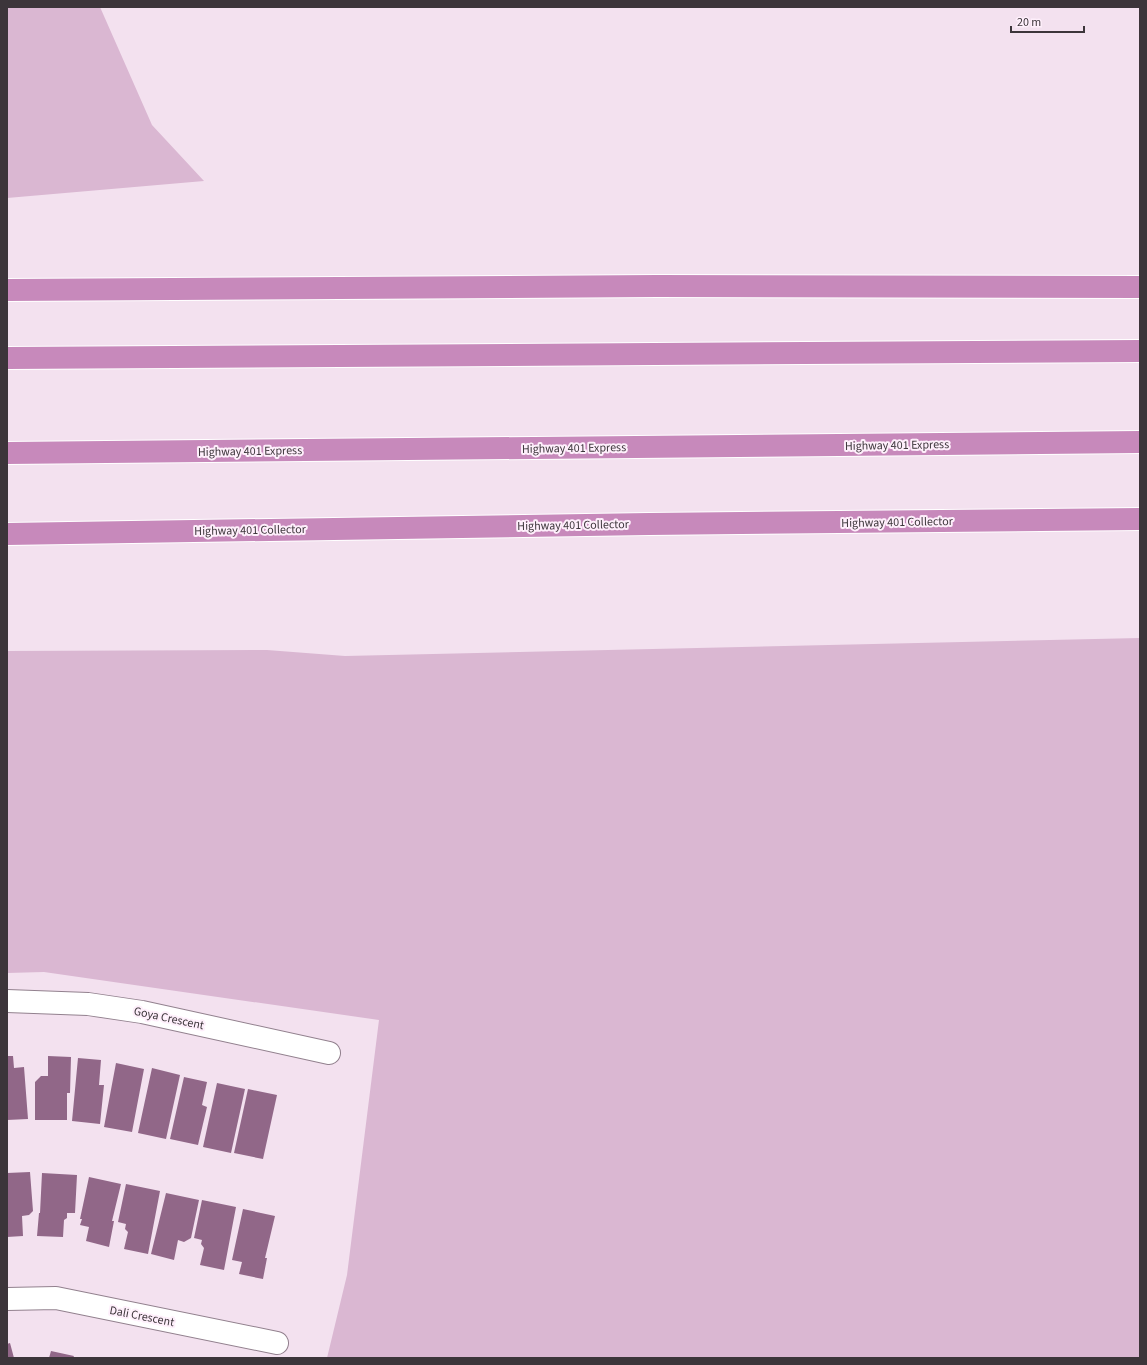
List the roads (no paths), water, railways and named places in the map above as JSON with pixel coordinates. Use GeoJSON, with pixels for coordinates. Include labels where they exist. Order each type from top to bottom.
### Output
{"type":"FeatureCollection","features":[{"type":"Feature","properties":{"kind":"highway"},"geometry":{"type":"LineString","coordinates":[[7,290],[657,286],[1140,287]]}},
{"type":"Feature","properties":{"kind":"highway"},"geometry":{"type":"LineString","coordinates":[[7,358],[1140,351]]}},
{"type":"Feature","properties":{"kind":"highway","name":"Highway 401 Express"},"geometry":{"type":"LineString","coordinates":[[7,453],[1140,442]]}},
{"type":"Feature","properties":{"kind":"highway","name":"Highway 401 Collector"},"geometry":{"type":"LineString","coordinates":[[7,534],[641,524],[1140,519]]}},
{"type":"Feature","properties":{"kind":"street","name":"Goya Crescent"},"geometry":{"type":"LineString","coordinates":[[7,1001],[88,1004],[142,1012],[329,1052]]}},
{"type":"Feature","properties":{"kind":"street","name":"Dali Crescent"},"geometry":{"type":"LineString","coordinates":[[7,1299],[56,1298],[277,1343]]}}]}
